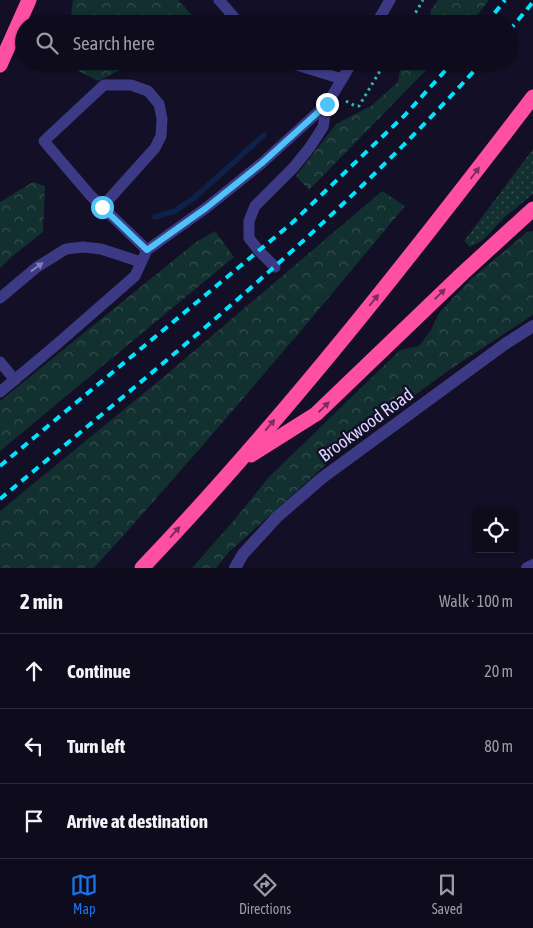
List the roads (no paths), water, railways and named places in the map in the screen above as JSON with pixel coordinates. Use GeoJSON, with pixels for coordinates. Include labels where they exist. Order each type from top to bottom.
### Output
{"type":"FeatureCollection","features":[{"type":"Feature","properties":{"kind":"highway"},"geometry":{"type":"LineString","coordinates":[[22,15],[28,0]]}},
{"type":"Feature","properties":{"kind":"highway"},"geometry":{"type":"LineString","coordinates":[[0,65],[15,30]]}},
{"type":"Feature","properties":{"kind":"highway"},"geometry":{"type":"LineString","coordinates":[[142,568],[239,462],[419,244],[533,97]]}},
{"type":"Feature","properties":{"kind":"highway"},"geometry":{"type":"LineString","coordinates":[[239,462],[316,414],[462,273],[533,210]]}},
{"type":"Feature","properties":{"kind":"street","name":"Brookwood Road"},"geometry":{"type":"LineString","coordinates":[[235,568],[243,554],[277,517],[322,478],[505,344],[533,326]]}},
{"type":"Feature","properties":{"kind":"street"},"geometry":{"type":"LineString","coordinates":[[527,568],[533,565]]}},
{"type":"Feature","properties":{"kind":"lane"},"geometry":{"type":"LineString","coordinates":[[219,0],[232,15]]}},
{"type":"Feature","properties":{"kind":"lane"},"geometry":{"type":"LineString","coordinates":[[381,15],[390,0]]}},
{"type":"Feature","properties":{"kind":"lane"},"geometry":{"type":"LineString","coordinates":[[313,70],[342,79]]}},
{"type":"Feature","properties":{"kind":"lane"},"geometry":{"type":"LineString","coordinates":[[0,392],[135,276],[147,250],[206,208],[262,163],[327,104],[348,70]]}},
{"type":"Feature","properties":{"kind":"lane"},"geometry":{"type":"LineString","coordinates":[[102,207],[155,148],[161,136],[162,119],[159,104],[148,91],[131,85],[104,85],[44,141],[90,195],[102,207],[147,250]]}},
{"type":"Feature","properties":{"kind":"lane"},"geometry":{"type":"LineString","coordinates":[[275,267],[249,238],[249,221],[255,206],[294,167],[310,147],[323,127],[327,104]]}},
{"type":"Feature","properties":{"kind":"lane"},"geometry":{"type":"LineString","coordinates":[[0,298],[37,267],[66,249],[84,247],[101,249],[141,262]]}},
{"type":"Feature","properties":{"kind":"lane"},"geometry":{"type":"LineString","coordinates":[[0,362],[15,380]]}},
{"type":"Feature","properties":{"kind":"waterway"},"geometry":{"type":"LineString","coordinates":[[155,217],[175,211],[194,198],[264,135]]}},
{"type":"Feature","properties":{"kind":"railway"},"geometry":{"type":"LineString","coordinates":[[493,15],[505,0]]}},
{"type":"Feature","properties":{"kind":"railway"},"geometry":{"type":"LineString","coordinates":[[518,20],[533,2]]}},
{"type":"Feature","properties":{"kind":"railway"},"geometry":{"type":"LineString","coordinates":[[0,466],[292,223],[405,115],[446,70]]}},
{"type":"Feature","properties":{"kind":"railway"},"geometry":{"type":"LineString","coordinates":[[0,499],[188,342],[310,235],[427,121],[475,70]]}}]}
